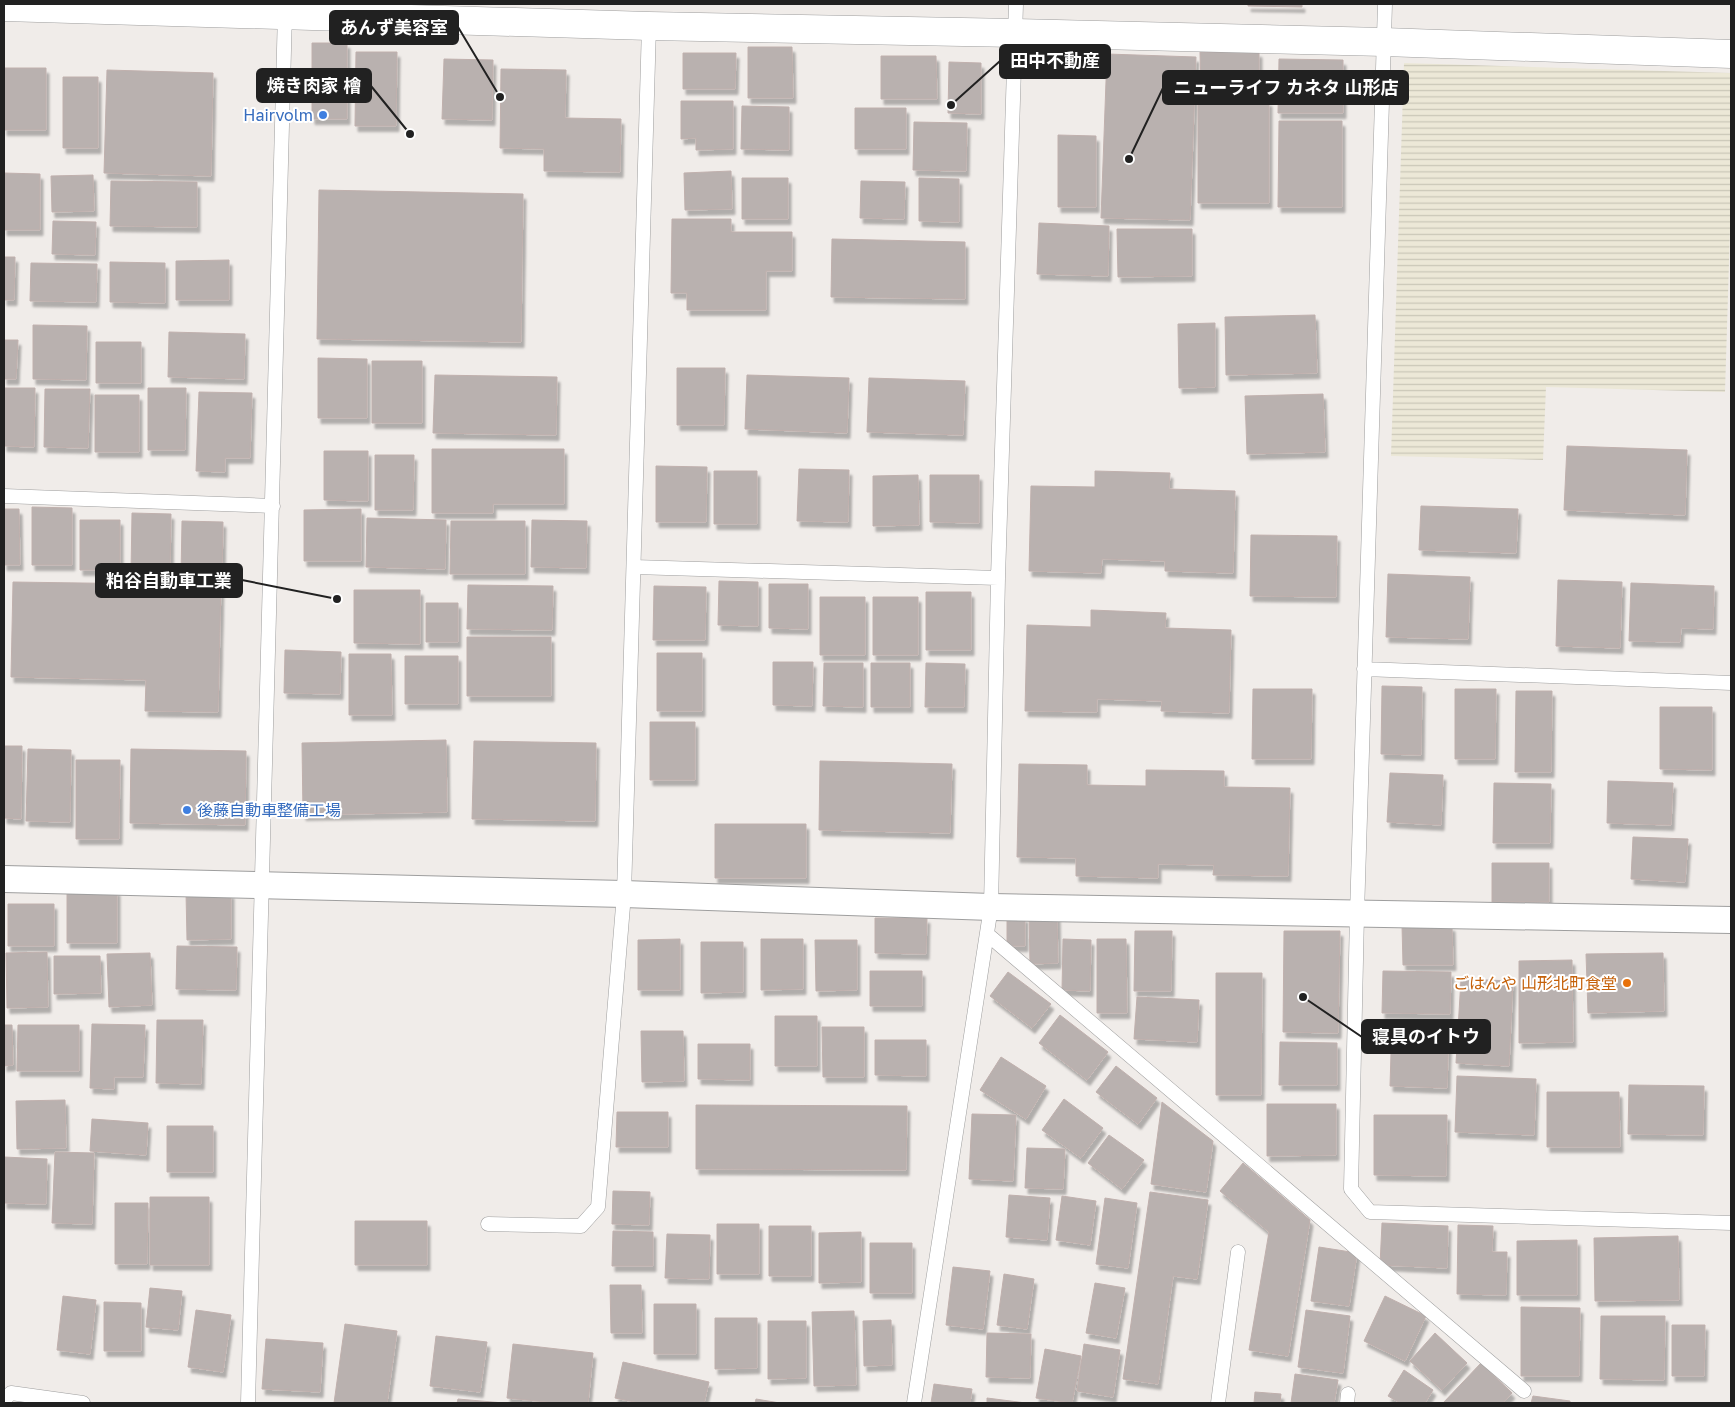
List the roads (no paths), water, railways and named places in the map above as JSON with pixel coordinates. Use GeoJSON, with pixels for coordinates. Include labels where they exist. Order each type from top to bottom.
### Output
{"type":"FeatureCollection","features":[{"type":"Feature","properties":{"kind":"street"},"geometry":{"type":"LineString","coordinates":[[4,7],[285,9],[649,26],[1016,32],[1731,54]]}},
{"type":"Feature","properties":{"kind":"street"},"geometry":{"type":"LineString","coordinates":[[4,879],[624,894],[991,907],[1731,920]]}},
{"type":"Feature","properties":{"kind":"lane"},"geometry":{"type":"LineString","coordinates":[[914,1403],[991,907],[998,578],[1016,4]]}},
{"type":"Feature","properties":{"kind":"lane"},"geometry":{"type":"LineString","coordinates":[[1385,4],[1356,914],[1351,1189],[1370,1212],[1731,1223]]}},
{"type":"Feature","properties":{"kind":"lane"},"geometry":{"type":"LineString","coordinates":[[248,1403],[285,9]]}},
{"type":"Feature","properties":{"kind":"lane"},"geometry":{"type":"LineString","coordinates":[[488,1224],[581,1226],[598,1207],[624,894],[649,26]]}},
{"type":"Feature","properties":{"kind":"lane"},"geometry":{"type":"LineString","coordinates":[[4,496],[273,506]]}},
{"type":"Feature","properties":{"kind":"lane"},"geometry":{"type":"LineString","coordinates":[[634,567],[998,578]]}},
{"type":"Feature","properties":{"kind":"lane"},"geometry":{"type":"LineString","coordinates":[[1364,669],[1731,683]]}},
{"type":"Feature","properties":{"kind":"lane"},"geometry":{"type":"LineString","coordinates":[[987,934],[1524,1391]]}},
{"type":"Feature","properties":{"kind":"lane"},"geometry":{"type":"LineString","coordinates":[[1218,1403],[1238,1252]]}},
{"type":"Feature","properties":{"kind":"lane"},"geometry":{"type":"LineString","coordinates":[[4,1400],[11,1393],[83,1403]]}},
{"type":"Feature","properties":{"kind":"place","name":"あんず美容室"},"geometry":{"type":"Point","coordinates":[500,97]}},
{"type":"Feature","properties":{"kind":"place","name":"田中不動産"},"geometry":{"type":"Point","coordinates":[951,105]}},
{"type":"Feature","properties":{"kind":"place","name":"Hairvolm"},"geometry":{"type":"Point","coordinates":[323,115]}},
{"type":"Feature","properties":{"kind":"place","name":"焼き肉家 檜"},"geometry":{"type":"Point","coordinates":[410,134]}},
{"type":"Feature","properties":{"kind":"place","name":"ニューライフ カネタ 山形店"},"geometry":{"type":"Point","coordinates":[1129,159]}},
{"type":"Feature","properties":{"kind":"place","name":"粕谷自動車工業"},"geometry":{"type":"Point","coordinates":[337,599]}},
{"type":"Feature","properties":{"kind":"place","name":"後藤自動車整備工場"},"geometry":{"type":"Point","coordinates":[187,810]}},
{"type":"Feature","properties":{"kind":"place","name":"ごはんや 山形北町食堂"},"geometry":{"type":"Point","coordinates":[1627,983]}},
{"type":"Feature","properties":{"kind":"place","name":"寝具のイトウ"},"geometry":{"type":"Point","coordinates":[1303,997]}}]}
